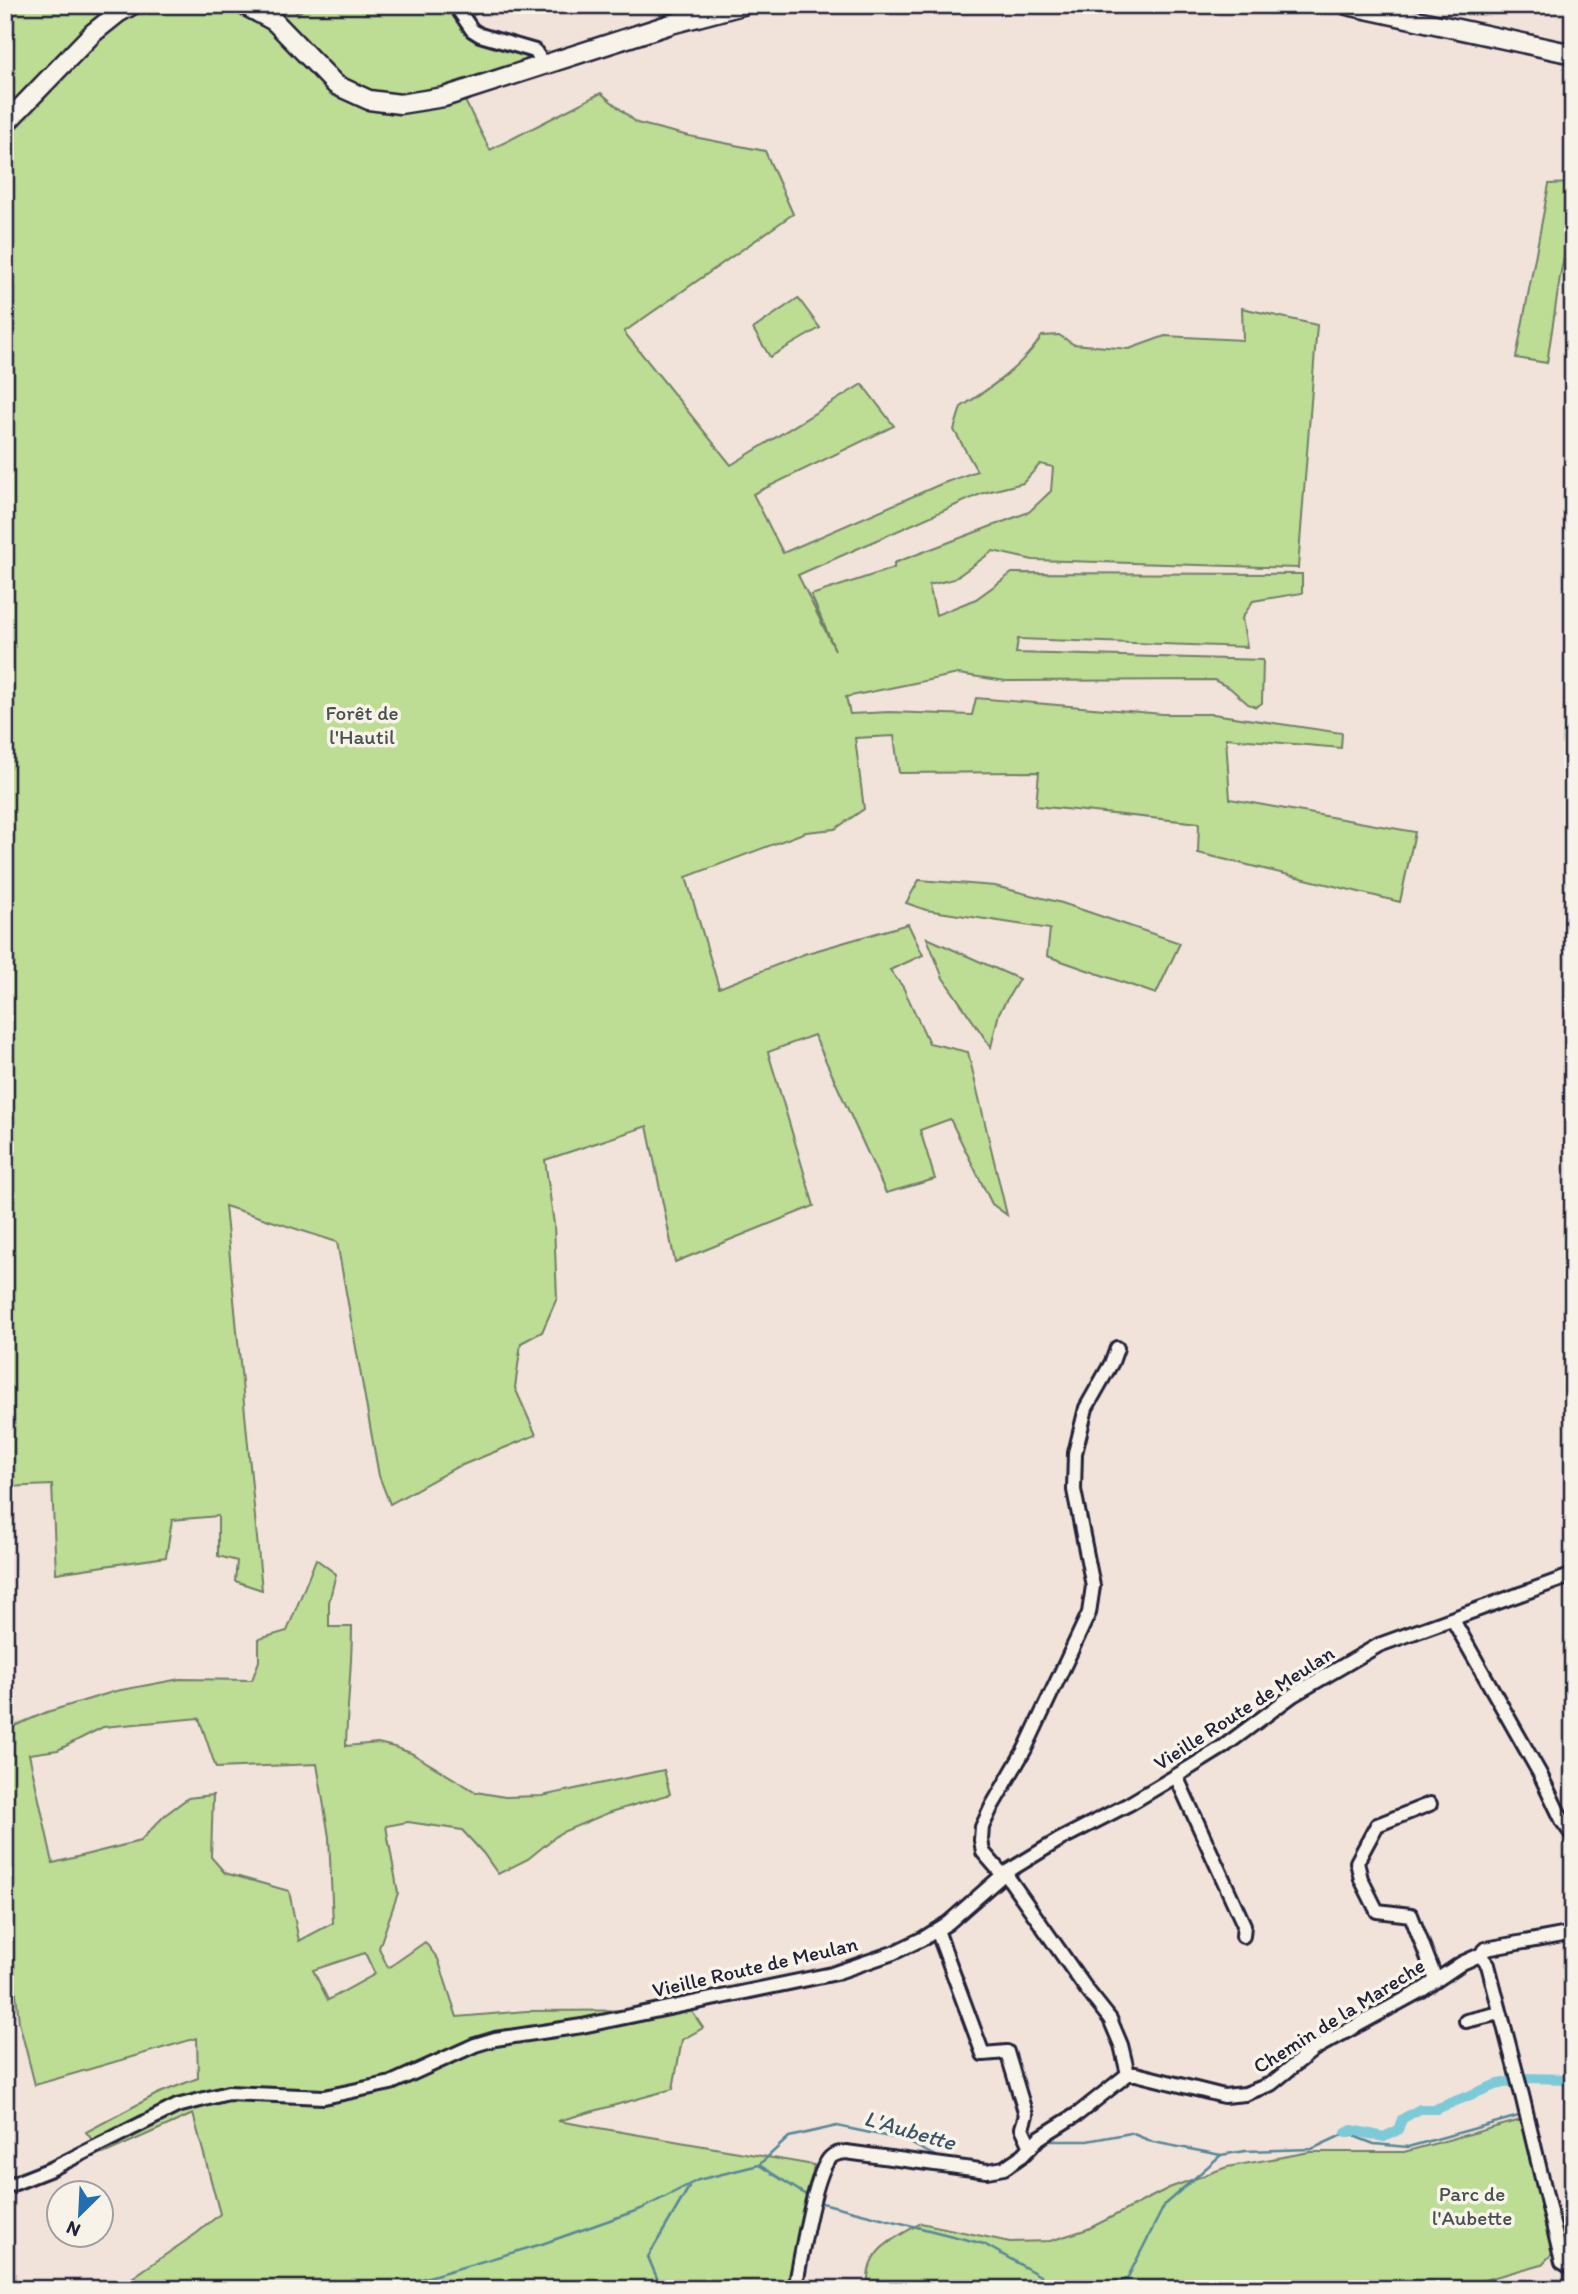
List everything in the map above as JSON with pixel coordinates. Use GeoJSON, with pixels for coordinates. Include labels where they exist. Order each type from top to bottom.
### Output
{"type":"FeatureCollection","features":[{"type":"Feature","properties":{"kind":"main road"},"geometry":{"type":"LineString","coordinates":[[5,124],[93,33],[132,5]]}},
{"type":"Feature","properties":{"kind":"main road"},"geometry":{"type":"LineString","coordinates":[[244,5],[274,21],[336,85],[384,104],[415,103],[444,97],[671,24],[743,5]]}},
{"type":"Feature","properties":{"kind":"main road"},"geometry":{"type":"LineString","coordinates":[[1347,5],[1573,54]]}},
{"type":"Feature","properties":{"kind":"street"},"geometry":{"type":"LineString","coordinates":[[455,5],[472,30],[480,35],[535,51],[544,65]]}},
{"type":"Feature","properties":{"kind":"street"},"geometry":{"type":"LineString","coordinates":[[795,2289],[819,2178],[829,2158],[846,2152],[987,2171],[1004,2168],[1023,2155],[1039,2138],[1079,2113],[1128,2074],[1121,2045],[1110,2019],[1004,1874],[983,1852],[981,1840],[982,1827],[1025,1749],[1089,1613],[1093,1586],[1074,1490],[1075,1452],[1086,1408],[1117,1348]]}},
{"type":"Feature","properties":{"kind":"street","name":"Vieille Route de Meulan"},"geometry":{"type":"LineString","coordinates":[[5,2187],[51,2169],[177,2106],[228,2093],[324,2097],[391,2083],[475,2045],[495,2039],[582,2026],[832,1974],[893,1953],[948,1923],[1004,1874],[1059,1840],[1176,1776],[1293,1695],[1379,1645],[1573,1575]]}},
{"type":"Feature","properties":{"kind":"street"},"geometry":{"type":"LineString","coordinates":[[1451,1621],[1573,1836]]}},
{"type":"Feature","properties":{"kind":"street"},"geometry":{"type":"LineString","coordinates":[[1176,1776],[1244,1925],[1243,1936]]}},
{"type":"Feature","properties":{"kind":"street"},"geometry":{"type":"LineString","coordinates":[[1430,1804],[1377,1825],[1357,1861],[1361,1879],[1377,1911],[1411,1915],[1436,1980]]}},
{"type":"Feature","properties":{"kind":"street"},"geometry":{"type":"LineString","coordinates":[[937,1930],[983,2054],[1007,2052],[1026,2115],[1022,2128],[1031,2147]]}},
{"type":"Feature","properties":{"kind":"street","name":"Chemin de la Mareche"},"geometry":{"type":"LineString","coordinates":[[1128,2074],[1224,2096],[1245,2094],[1271,2084],[1314,2049],[1422,1990],[1486,1949],[1573,1933]]}},
{"type":"Feature","properties":{"kind":"street"},"geometry":{"type":"LineString","coordinates":[[1480,1955],[1488,1965],[1562,2262],[1573,2269]]}},
{"type":"Feature","properties":{"kind":"street"},"geometry":{"type":"LineString","coordinates":[[1466,2021],[1500,2013]]}},
{"type":"Feature","properties":{"kind":"green space","name":"Forêt de l'Hautil"},"geometry":{"type":"Polygon","coordinates":[[[5,5],[291,5],[298,14],[307,5],[492,5],[460,23],[527,56],[521,72],[465,101],[490,150],[601,93],[637,123],[765,151],[793,214],[624,332],[731,465],[862,384],[894,426],[753,494],[783,553],[977,471],[954,430],[961,407],[1005,376],[1042,336],[1059,335],[1073,344],[1129,349],[1165,336],[1243,340],[1242,308],[1317,325],[1298,568],[1033,560],[993,551],[954,579],[929,585],[936,615],[976,599],[1012,573],[1302,574],[1302,593],[1253,601],[1242,618],[1247,647],[1018,639],[1016,653],[1263,660],[1262,703],[1256,707],[1248,704],[1230,688],[1214,680],[1006,681],[958,674],[846,697],[850,714],[889,712],[972,715],[976,698],[1163,714],[1213,714],[1342,733],[1341,748],[1226,738],[1230,799],[1415,832],[1400,902],[1198,853],[1199,823],[1036,806],[1039,772],[899,773],[894,736],[855,738],[864,809],[835,829],[806,832],[686,877],[719,988],[804,954],[908,924],[923,955],[890,970],[903,987],[929,1043],[968,1052],[1007,1215],[992,1204],[950,1119],[920,1130],[935,1179],[886,1193],[814,1035],[768,1052],[814,1206],[675,1262],[647,1126],[545,1160],[554,1224],[557,1298],[542,1332],[521,1343],[515,1388],[536,1435],[455,1468],[390,1504],[379,1476],[337,1242],[225,1206],[262,1590],[235,1581],[237,1561],[218,1556],[218,1516],[172,1520],[166,1557],[56,1573],[52,1485],[5,1487],[5,5]],[[1040,464],[1023,483],[983,493],[798,575],[835,650],[811,595],[894,568],[894,563],[1029,512],[1051,491],[1053,467],[1040,464]]]}},
{"type":"Feature","properties":{"kind":"green space"},"geometry":{"type":"Polygon","coordinates":[[[1573,183],[1573,211],[1547,363],[1516,358],[1549,184],[1573,183]]]}},
{"type":"Feature","properties":{"kind":"green space"},"geometry":{"type":"Polygon","coordinates":[[[798,298],[820,328],[770,357],[753,329],[798,298]]]}},
{"type":"Feature","properties":{"kind":"green space"},"geometry":{"type":"Polygon","coordinates":[[[919,880],[995,886],[1062,903],[1180,943],[1156,994],[1047,956],[1050,929],[926,910],[906,903],[919,880]]]}},
{"type":"Feature","properties":{"kind":"green space"},"geometry":{"type":"Polygon","coordinates":[[[927,938],[1019,979],[999,1013],[991,1047],[943,978],[927,938]]]}},
{"type":"Feature","properties":{"kind":"green space"},"geometry":{"type":"Polygon","coordinates":[[[316,1559],[336,1574],[329,1602],[329,1627],[352,1627],[346,1746],[378,1743],[394,1747],[411,1753],[476,1792],[505,1797],[542,1796],[664,1770],[670,1794],[608,1813],[560,1833],[528,1859],[498,1874],[462,1830],[408,1822],[386,1826],[398,1893],[379,1948],[388,1968],[425,1942],[438,1959],[457,2017],[526,2011],[691,2010],[703,2028],[682,2040],[673,2089],[558,2121],[814,2165],[790,2289],[116,2289],[220,2214],[193,2114],[103,2154],[86,2132],[157,2094],[198,2078],[197,2038],[35,2085],[19,2022],[14,1973],[5,1969],[5,1730],[47,1712],[116,1691],[180,1679],[252,1680],[259,1661],[259,1639],[287,1631],[316,1559]],[[199,1718],[103,1727],[58,1750],[29,1754],[53,1863],[140,1841],[165,1815],[188,1798],[213,1795],[211,1857],[225,1873],[289,1891],[299,1941],[333,1923],[329,1837],[317,1764],[216,1768],[199,1718]],[[365,1953],[313,1970],[328,2000],[375,1974],[365,1953]]]}},
{"type":"Feature","properties":{"kind":"green space","name":"Parc de l'Aubette"},"geometry":{"type":"Polygon","coordinates":[[[1521,2120],[1554,2252],[1542,2264],[1452,2289],[879,2289],[868,2280],[869,2269],[878,2252],[921,2223],[1010,2242],[1050,2241],[1088,2229],[1169,2188],[1227,2167],[1310,2152],[1404,2152],[1521,2120]]]}},
{"type":"Feature","properties":{"kind":"waterway"},"geometry":{"type":"LineString","coordinates":[[1346,2133],[1352,2130],[1384,2137],[1398,2130],[1402,2119],[1420,2109],[1436,2109],[1495,2085],[1526,2078],[1573,2079]]}},
{"type":"Feature","properties":{"kind":"waterway","name":"L'Aubette"},"geometry":{"type":"LineString","coordinates":[[1043,2141],[1087,2141],[1131,2133],[1153,2142],[1221,2155],[1245,2151],[1312,2149],[1346,2133],[1374,2144],[1408,2147],[1519,2116]]}},
{"type":"Feature","properties":{"kind":"waterway","name":"L'Aubette"},"geometry":{"type":"LineString","coordinates":[[387,2289],[542,2244],[641,2209],[698,2180],[759,2165],[789,2137],[837,2126],[904,2140],[939,2158]]}},
{"type":"Feature","properties":{"kind":"waterway","name":"L'Aubette"},"geometry":{"type":"LineString","coordinates":[[1093,2289],[1127,2279],[1165,2204],[1221,2155]]}},
{"type":"Feature","properties":{"kind":"waterway","name":"L'Aubette"},"geometry":{"type":"LineString","coordinates":[[949,2160],[991,2165]]}},
{"type":"Feature","properties":{"kind":"waterway","name":"L'Aubette"},"geometry":{"type":"LineString","coordinates":[[759,2165],[809,2197]]}},
{"type":"Feature","properties":{"kind":"waterway","name":"L'Aubette"},"geometry":{"type":"LineString","coordinates":[[654,2289],[660,2285],[648,2257],[689,2187]]}},
{"type":"Feature","properties":{"kind":"waterway","name":"L'Aubette"},"geometry":{"type":"LineString","coordinates":[[818,2202],[984,2244],[1063,2289]]}}]}
